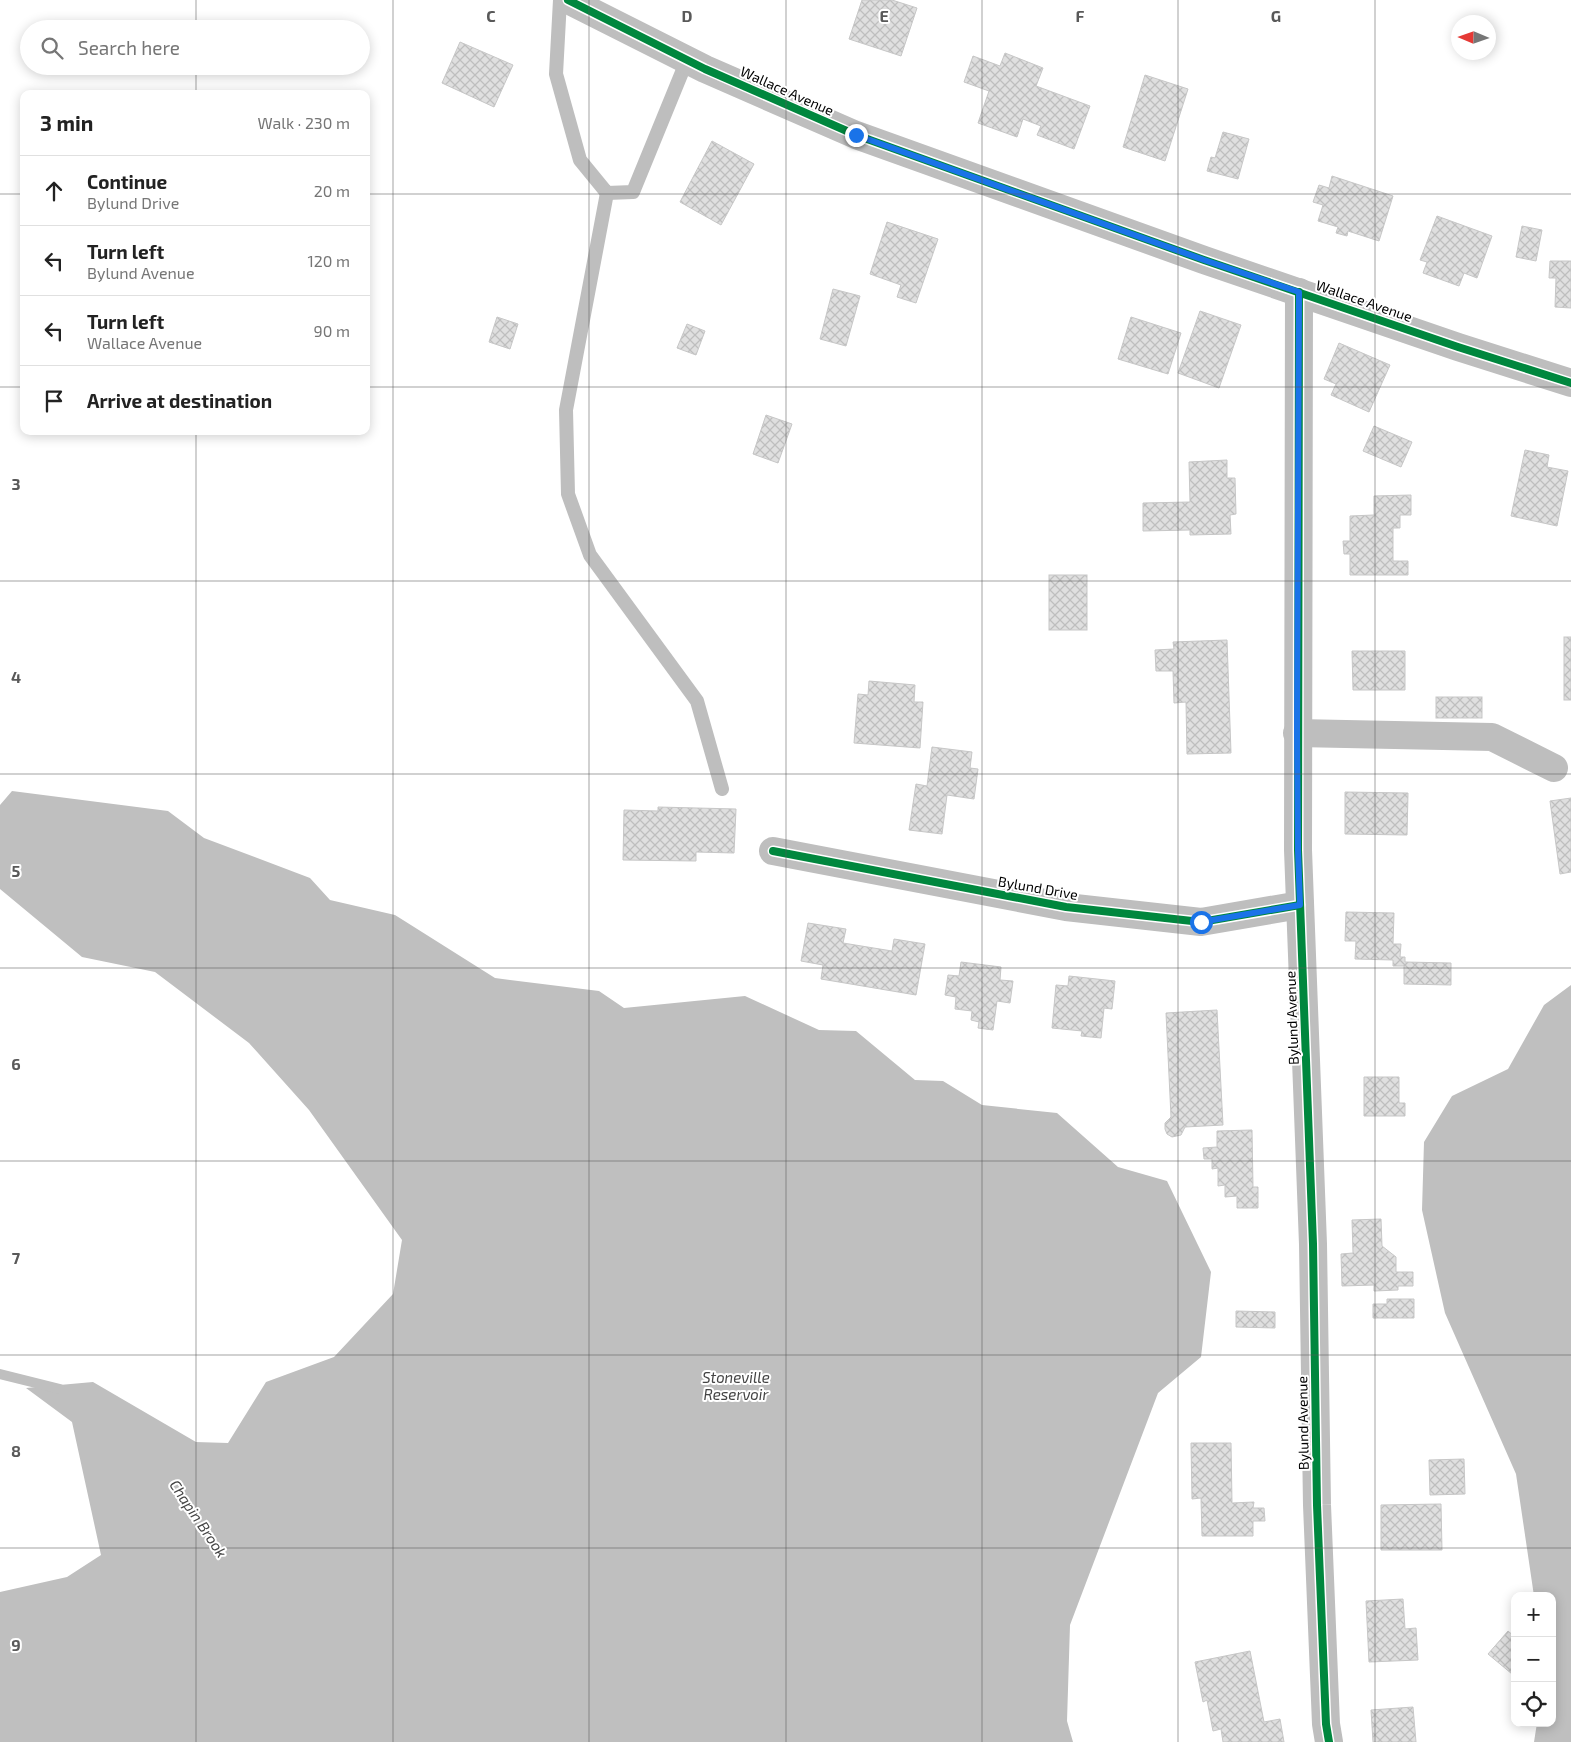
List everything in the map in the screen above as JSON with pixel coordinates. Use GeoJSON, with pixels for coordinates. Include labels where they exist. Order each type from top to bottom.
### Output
{"type":"FeatureCollection","features":[{"type":"Feature","properties":{"kind":"street","name":"Wallace Avenue"},"geometry":{"type":"LineString","coordinates":[[568,0],[687,60],[856,135],[1204,260],[1571,383]]}},
{"type":"Feature","properties":{"kind":"street","name":"Bylund Avenue"},"geometry":{"type":"LineString","coordinates":[[1299,292],[1298,850],[1313,1244],[1317,1505],[1326,1724],[1329,1742]]}},
{"type":"Feature","properties":{"kind":"street"},"geometry":{"type":"LineString","coordinates":[[1297,733],[1492,737],[1554,768]]}},
{"type":"Feature","properties":{"kind":"street","name":"Bylund Drive"},"geometry":{"type":"LineString","coordinates":[[773,851],[1066,907],[1201,922],[1300,905]]}},
{"type":"Feature","properties":{"kind":"lane"},"geometry":{"type":"LineString","coordinates":[[560,0],[556,74],[580,160],[607,193],[566,410],[568,494],[590,555],[697,701],[722,789]]}},
{"type":"Feature","properties":{"kind":"lane"},"geometry":{"type":"LineString","coordinates":[[607,193],[633,192],[687,60]]}},
{"type":"Feature","properties":{"kind":"water","name":"Stoneville Reservoir"},"geometry":{"type":"Polygon","coordinates":[[[12,791],[168,811],[204,838],[310,878],[330,900],[395,915],[495,978],[599,991],[624,1008],[745,996],[819,1030],[856,1031],[915,1080],[943,1081],[982,1105],[1057,1113],[1118,1167],[1167,1181],[1211,1272],[1201,1357],[1158,1393],[1070,1625],[1067,1721],[1073,1742],[0,1742],[0,1592],[67,1577],[101,1555],[72,1422],[26,1388],[93,1382],[196,1442],[228,1443],[266,1382],[334,1357],[393,1294],[402,1240],[309,1110],[249,1043],[155,972],[82,957],[0,889],[0,805],[12,791]]]}},
{"type":"Feature","properties":{"kind":"water"},"geometry":{"type":"Polygon","coordinates":[[[1571,985],[1571,1742],[1534,1742],[1536,1727],[1556,1727],[1556,1592],[1533,1592],[1516,1474],[1445,1313],[1422,1210],[1424,1142],[1452,1096],[1508,1069],[1544,1005],[1571,985]]]}},
{"type":"Feature","properties":{"kind":"building"},"geometry":{"type":"Polygon","coordinates":[[[862,0],[892,0],[917,8],[901,56],[849,39],[862,0]]]}},
{"type":"Feature","properties":{"kind":"building"},"geometry":{"type":"Polygon","coordinates":[[[460,42],[513,65],[494,107],[442,83],[460,42]]]}},
{"type":"Feature","properties":{"kind":"building"},"geometry":{"type":"Polygon","coordinates":[[[1005,53],[1043,68],[1036,86],[1090,106],[1074,149],[1037,135],[1041,126],[1023,119],[1017,137],[978,123],[989,91],[964,82],[973,56],[1000,66],[1005,53]]]}},
{"type":"Feature","properties":{"kind":"building"},"geometry":{"type":"Polygon","coordinates":[[[1145,75],[1188,89],[1165,161],[1123,147],[1145,75]]]}},
{"type":"Feature","properties":{"kind":"building"},"geometry":{"type":"Polygon","coordinates":[[[1223,132],[1249,139],[1238,179],[1207,171],[1211,157],[1215,158],[1223,132]]]}},
{"type":"Feature","properties":{"kind":"building"},"geometry":{"type":"Polygon","coordinates":[[[712,141],[754,164],[721,225],[680,202],[712,141]]]}},
{"type":"Feature","properties":{"kind":"building"},"geometry":{"type":"Polygon","coordinates":[[[1332,176],[1393,196],[1379,241],[1348,231],[1347,236],[1336,233],[1338,227],[1318,221],[1323,205],[1313,202],[1319,185],[1329,188],[1332,176]]]}},
{"type":"Feature","properties":{"kind":"building"},"geometry":{"type":"Polygon","coordinates":[[[1437,216],[1492,236],[1477,278],[1464,273],[1459,286],[1423,273],[1427,262],[1420,260],[1437,216]]]}},
{"type":"Feature","properties":{"kind":"building"},"geometry":{"type":"Polygon","coordinates":[[[887,222],[938,239],[916,303],[897,297],[901,285],[870,274],[887,222]]]}},
{"type":"Feature","properties":{"kind":"building"},"geometry":{"type":"Polygon","coordinates":[[[1522,226],[1542,230],[1536,261],[1516,257],[1522,226]]]}},
{"type":"Feature","properties":{"kind":"building"},"geometry":{"type":"Polygon","coordinates":[[[1550,261],[1571,261],[1571,308],[1555,307],[1556,278],[1549,278],[1550,261]]]}},
{"type":"Feature","properties":{"kind":"building"},"geometry":{"type":"Polygon","coordinates":[[[833,289],[860,296],[846,346],[820,339],[833,289]]]}},
{"type":"Feature","properties":{"kind":"building"},"geometry":{"type":"Polygon","coordinates":[[[1200,311],[1241,325],[1219,388],[1178,373],[1200,311]]]}},
{"type":"Feature","properties":{"kind":"building"},"geometry":{"type":"Polygon","coordinates":[[[497,317],[518,324],[510,349],[489,342],[497,317]]]}},
{"type":"Feature","properties":{"kind":"building"},"geometry":{"type":"Polygon","coordinates":[[[1131,317],[1181,333],[1168,374],[1118,359],[1131,317]]]}},
{"type":"Feature","properties":{"kind":"building"},"geometry":{"type":"Polygon","coordinates":[[[687,324],[705,331],[696,355],[677,348],[687,324]]]}},
{"type":"Feature","properties":{"kind":"building"},"geometry":{"type":"Polygon","coordinates":[[[1339,343],[1390,365],[1369,412],[1331,395],[1336,384],[1324,379],[1339,343]]]}},
{"type":"Feature","properties":{"kind":"building"},"geometry":{"type":"Polygon","coordinates":[[[766,415],[792,424],[778,463],[753,454],[766,415]]]}},
{"type":"Feature","properties":{"kind":"building"},"geometry":{"type":"Polygon","coordinates":[[[1374,426],[1412,442],[1401,467],[1363,451],[1374,426]]]}},
{"type":"Feature","properties":{"kind":"building"},"geometry":{"type":"Polygon","coordinates":[[[1525,450],[1549,455],[1547,467],[1568,471],[1557,526],[1511,516],[1525,450]]]}},
{"type":"Feature","properties":{"kind":"building"},"geometry":{"type":"Polygon","coordinates":[[[1227,460],[1227,478],[1235,478],[1236,514],[1230,515],[1231,534],[1190,535],[1190,530],[1143,531],[1143,503],[1190,502],[1189,462],[1227,460]]]}},
{"type":"Feature","properties":{"kind":"building"},"geometry":{"type":"Polygon","coordinates":[[[1411,495],[1411,515],[1400,515],[1400,528],[1393,528],[1393,561],[1408,561],[1408,575],[1350,575],[1350,554],[1344,554],[1343,541],[1350,541],[1350,516],[1374,515],[1374,496],[1411,495]]]}},
{"type":"Feature","properties":{"kind":"building"},"geometry":{"type":"Polygon","coordinates":[[[1049,575],[1087,575],[1087,630],[1049,630],[1049,575]]]}},
{"type":"Feature","properties":{"kind":"building"},"geometry":{"type":"Polygon","coordinates":[[[1564,637],[1571,637],[1571,700],[1564,700],[1564,637]]]}},
{"type":"Feature","properties":{"kind":"building"},"geometry":{"type":"Polygon","coordinates":[[[1227,640],[1231,753],[1187,754],[1186,702],[1174,703],[1173,671],[1156,671],[1155,650],[1174,649],[1173,642],[1227,640]]]}},
{"type":"Feature","properties":{"kind":"building"},"geometry":{"type":"Polygon","coordinates":[[[1352,651],[1405,651],[1405,690],[1353,690],[1352,651]]]}},
{"type":"Feature","properties":{"kind":"building"},"geometry":{"type":"Polygon","coordinates":[[[869,681],[915,685],[914,702],[923,702],[920,748],[854,743],[858,694],[868,695],[869,681]]]}},
{"type":"Feature","properties":{"kind":"building"},"geometry":{"type":"Polygon","coordinates":[[[1436,697],[1482,697],[1482,718],[1436,718],[1436,697]]]}},
{"type":"Feature","properties":{"kind":"building"},"geometry":{"type":"Polygon","coordinates":[[[932,747],[972,752],[970,768],[978,769],[974,799],[947,795],[942,834],[909,830],[916,784],[927,786],[932,747]]]}},
{"type":"Feature","properties":{"kind":"building"},"geometry":{"type":"Polygon","coordinates":[[[1345,792],[1408,793],[1407,835],[1345,834],[1345,792]]]}},
{"type":"Feature","properties":{"kind":"building"},"geometry":{"type":"Polygon","coordinates":[[[1571,798],[1571,872],[1560,874],[1550,801],[1571,798]]]}},
{"type":"Feature","properties":{"kind":"building"},"geometry":{"type":"Polygon","coordinates":[[[658,807],[736,809],[734,853],[696,852],[696,861],[623,860],[624,810],[658,811],[658,807]]]}},
{"type":"Feature","properties":{"kind":"building"},"geometry":{"type":"Polygon","coordinates":[[[1346,912],[1394,913],[1393,944],[1401,944],[1400,957],[1405,957],[1405,962],[1451,963],[1451,985],[1404,984],[1404,966],[1393,966],[1393,960],[1355,959],[1356,941],[1345,941],[1346,912]]]}},
{"type":"Feature","properties":{"kind":"building"},"geometry":{"type":"Polygon","coordinates":[[[808,923],[846,929],[843,943],[892,951],[894,939],[925,944],[916,995],[821,979],[823,965],[801,961],[808,923]]]}},
{"type":"Feature","properties":{"kind":"building"},"geometry":{"type":"Polygon","coordinates":[[[961,962],[1001,967],[1000,980],[1013,981],[1010,1003],[997,1001],[993,1030],[978,1028],[979,1022],[971,1020],[972,1011],[955,1009],[956,997],[945,995],[948,975],[959,976],[961,962]]]}},
{"type":"Feature","properties":{"kind":"building"},"geometry":{"type":"Polygon","coordinates":[[[1069,976],[1115,981],[1112,1009],[1104,1008],[1101,1038],[1081,1036],[1082,1031],[1052,1028],[1056,985],[1068,986],[1069,976]]]}},
{"type":"Feature","properties":{"kind":"building"},"geometry":{"type":"Polygon","coordinates":[[[1217,1010],[1223,1125],[1185,1127],[1181,1135],[1172,1137],[1167,1134],[1165,1129],[1165,1123],[1171,1117],[1166,1013],[1217,1010]]]}},
{"type":"Feature","properties":{"kind":"building"},"geometry":{"type":"Polygon","coordinates":[[[1364,1077],[1399,1077],[1399,1103],[1405,1103],[1405,1116],[1364,1116],[1364,1077]]]}},
{"type":"Feature","properties":{"kind":"building"},"geometry":{"type":"Polygon","coordinates":[[[1252,1130],[1253,1187],[1258,1187],[1258,1208],[1237,1208],[1237,1196],[1225,1197],[1225,1185],[1218,1186],[1218,1168],[1212,1169],[1212,1159],[1204,1159],[1203,1148],[1217,1147],[1217,1131],[1252,1130]]]}},
{"type":"Feature","properties":{"kind":"building"},"geometry":{"type":"Polygon","coordinates":[[[1381,1219],[1382,1246],[1396,1257],[1396,1272],[1413,1272],[1413,1286],[1398,1286],[1398,1290],[1374,1291],[1374,1285],[1342,1286],[1341,1254],[1353,1253],[1352,1220],[1381,1219]]]}},
{"type":"Feature","properties":{"kind":"building"},"geometry":{"type":"Polygon","coordinates":[[[1387,1299],[1414,1299],[1414,1318],[1373,1318],[1373,1304],[1387,1304],[1387,1299]]]}},
{"type":"Feature","properties":{"kind":"building"},"geometry":{"type":"Polygon","coordinates":[[[1236,1311],[1275,1312],[1275,1328],[1236,1327],[1236,1311]]]}},
{"type":"Feature","properties":{"kind":"building"},"geometry":{"type":"Polygon","coordinates":[[[1191,1443],[1231,1443],[1232,1503],[1254,1502],[1253,1508],[1264,1508],[1265,1521],[1253,1521],[1253,1536],[1202,1536],[1201,1498],[1192,1499],[1191,1443]]]}},
{"type":"Feature","properties":{"kind":"building"},"geometry":{"type":"Polygon","coordinates":[[[1464,1459],[1465,1494],[1430,1495],[1429,1460],[1464,1459]]]}},
{"type":"Feature","properties":{"kind":"building"},"geometry":{"type":"Polygon","coordinates":[[[1441,1504],[1442,1550],[1381,1550],[1381,1505],[1441,1504]]]}},
{"type":"Feature","properties":{"kind":"building"},"geometry":{"type":"Polygon","coordinates":[[[1403,1599],[1405,1629],[1416,1628],[1418,1660],[1369,1662],[1366,1601],[1403,1599]]]}},
{"type":"Feature","properties":{"kind":"building"},"geometry":{"type":"Polygon","coordinates":[[[1508,1631],[1511,1634],[1511,1673],[1488,1654],[1508,1631]]]}},
{"type":"Feature","properties":{"kind":"building"},"geometry":{"type":"Polygon","coordinates":[[[1250,1651],[1264,1722],[1280,1719],[1284,1742],[1223,1742],[1221,1729],[1213,1731],[1207,1700],[1203,1702],[1195,1662],[1250,1651]]]}},
{"type":"Feature","properties":{"kind":"building"},"geometry":{"type":"Polygon","coordinates":[[[1413,1707],[1416,1742],[1373,1742],[1371,1710],[1413,1707]]]}},
{"type":"Feature","properties":{"kind":"waterway","name":"Chapin Brook"},"geometry":{"type":"LineString","coordinates":[[0,1374],[60,1389]]}},
{"type":"Feature","properties":{"kind":"cycle path"},"geometry":{"type":"LineString","coordinates":[[568,0],[705,69],[856,135],[1204,260],[1458,347],[1571,383]]}},
{"type":"Feature","properties":{"kind":"cycle path"},"geometry":{"type":"LineString","coordinates":[[1299,292],[1298,850],[1313,1244],[1317,1505],[1326,1724],[1329,1742]]}},
{"type":"Feature","properties":{"kind":"cycle path"},"geometry":{"type":"LineString","coordinates":[[773,851],[1066,907],[1201,922],[1300,905]]}},
{"type":"Feature","properties":{"kind":"route"},"geometry":{"type":"LineString","coordinates":[[856,135],[1204,260],[1299,292],[1297,733],[1300,905],[1201,922]]}}]}
